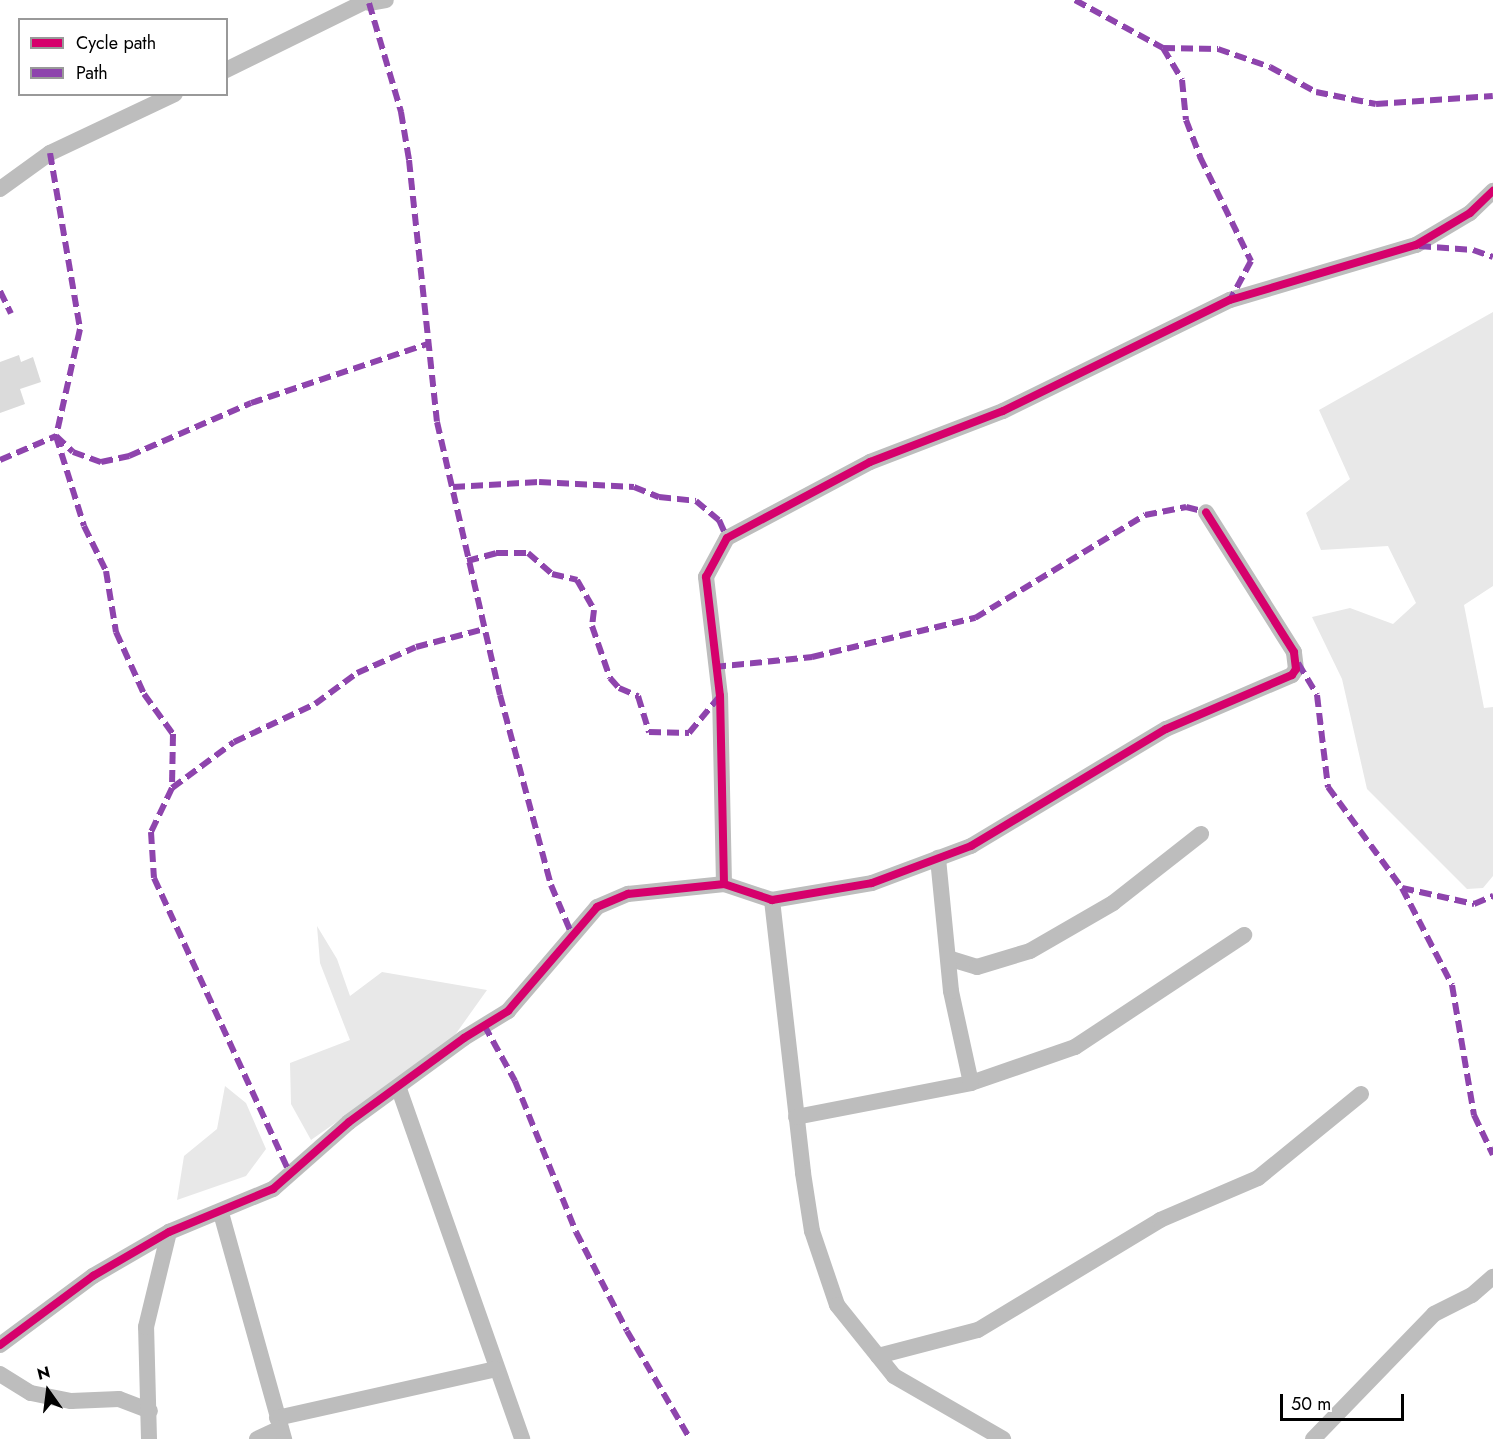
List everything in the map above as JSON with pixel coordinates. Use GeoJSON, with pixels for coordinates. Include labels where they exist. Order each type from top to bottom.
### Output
{"type":"FeatureCollection","features":[{"type":"Feature","properties":{"kind":"street"},"geometry":{"type":"LineString","coordinates":[[228,69],[368,2],[386,0]]}},
{"type":"Feature","properties":{"kind":"street"},"geometry":{"type":"LineString","coordinates":[[0,189],[50,153],[171,96]]}},
{"type":"Feature","properties":{"kind":"street"},"geometry":{"type":"LineString","coordinates":[[724,884],[720,696],[706,577],[727,538],[870,462],[1003,411],[1230,300],[1416,245],[1470,213],[1493,191]]}},
{"type":"Feature","properties":{"kind":"street"},"geometry":{"type":"LineString","coordinates":[[0,1345],[93,1276],[169,1232],[221,1213],[273,1188],[349,1122],[399,1089],[464,1038],[508,1011],[597,907],[628,894],[724,884],[772,900],[872,883],[971,846],[1166,729],[1292,675],[1296,669],[1294,652],[1206,512]]}},
{"type":"Feature","properties":{"kind":"street"},"geometry":{"type":"LineString","coordinates":[[951,959],[977,968],[1030,951],[1113,903],[1201,834]]}},
{"type":"Feature","properties":{"kind":"street"},"geometry":{"type":"LineString","coordinates":[[938,858],[951,959],[951,991],[971,1083]]}},
{"type":"Feature","properties":{"kind":"street"},"geometry":{"type":"LineString","coordinates":[[772,900],[796,1117],[812,1231],[837,1305],[894,1376],[1003,1439]]}},
{"type":"Feature","properties":{"kind":"street"},"geometry":{"type":"LineString","coordinates":[[796,1117],[971,1083],[1075,1047],[1244,935]]}},
{"type":"Feature","properties":{"kind":"street"},"geometry":{"type":"LineString","coordinates":[[399,1089],[495,1369],[522,1439]]}},
{"type":"Feature","properties":{"kind":"street"},"geometry":{"type":"LineString","coordinates":[[878,1356],[978,1329],[1160,1220],[1258,1178],[1361,1094]]}},
{"type":"Feature","properties":{"kind":"street"},"geometry":{"type":"LineString","coordinates":[[221,1213],[281,1428]]}},
{"type":"Feature","properties":{"kind":"street"},"geometry":{"type":"LineString","coordinates":[[149,1439],[147,1311],[169,1232]]}},
{"type":"Feature","properties":{"kind":"street"},"geometry":{"type":"LineString","coordinates":[[1313,1439],[1434,1314],[1472,1295],[1493,1277]]}},
{"type":"Feature","properties":{"kind":"street"},"geometry":{"type":"LineString","coordinates":[[257,1439],[281,1428],[495,1369]]}},
{"type":"Feature","properties":{"kind":"street"},"geometry":{"type":"LineString","coordinates":[[0,1374],[30,1393],[71,1401],[119,1399],[150,1411]]}},
{"type":"Feature","properties":{"kind":"shaded area"},"geometry":{"type":"Polygon","coordinates":[[[1493,312],[1493,586],[1464,605],[1484,708],[1493,707],[1493,876],[1483,888],[1467,889],[1367,789],[1342,679],[1312,617],[1350,608],[1393,624],[1416,603],[1388,546],[1321,550],[1306,513],[1350,479],[1319,410],[1493,312]]]}},
{"type":"Feature","properties":{"kind":"shaded area"},"geometry":{"type":"Polygon","coordinates":[[[317,926],[337,959],[350,996],[382,972],[487,990],[450,1042],[311,1140],[291,1104],[290,1063],[350,1040],[320,963],[317,926]]]}},
{"type":"Feature","properties":{"kind":"shaded area"},"geometry":{"type":"Polygon","coordinates":[[[225,1086],[246,1103],[266,1149],[246,1176],[177,1200],[184,1156],[217,1129],[225,1086]]]}},
{"type":"Feature","properties":{"kind":"building"},"geometry":{"type":"Polygon","coordinates":[[[19,355],[21,362],[33,357],[41,382],[20,389],[25,404],[0,413],[0,362],[19,355]]]}},
{"type":"Feature","properties":{"kind":"marked path"},"geometry":{"type":"LineString","coordinates":[[1075,0],[1163,48],[1218,49],[1270,67],[1316,92],[1376,104],[1493,96]]}},
{"type":"Feature","properties":{"kind":"marked path"},"geometry":{"type":"LineString","coordinates":[[369,3],[401,112],[409,160],[437,422],[500,695],[551,885],[572,935]]}},
{"type":"Feature","properties":{"kind":"marked path"},"geometry":{"type":"LineString","coordinates":[[1163,48],[1182,80],[1186,120],[1200,157],[1251,261],[1230,300]]}},
{"type":"Feature","properties":{"kind":"marked path"},"geometry":{"type":"LineString","coordinates":[[50,153],[80,329],[56,436],[84,526],[106,571],[116,632],[144,694],[173,734],[172,788],[151,832],[154,878],[290,1174]]}},
{"type":"Feature","properties":{"kind":"marked path"},"geometry":{"type":"LineString","coordinates":[[1419,246],[1473,250],[1493,257]]}},
{"type":"Feature","properties":{"kind":"marked path"},"geometry":{"type":"LineString","coordinates":[[0,291],[11,314]]}},
{"type":"Feature","properties":{"kind":"marked path"},"geometry":{"type":"LineString","coordinates":[[0,460],[56,436],[73,452],[101,462],[129,456],[251,403],[427,344]]}},
{"type":"Feature","properties":{"kind":"marked path"},"geometry":{"type":"LineString","coordinates":[[453,487],[539,482],[634,487],[659,497],[696,501],[719,520],[727,538]]}},
{"type":"Feature","properties":{"kind":"marked path"},"geometry":{"type":"LineString","coordinates":[[714,667],[812,657],[975,618],[1145,515],[1186,507],[1206,512]]}},
{"type":"Feature","properties":{"kind":"marked path"},"geometry":{"type":"LineString","coordinates":[[467,561],[496,553],[528,553],[552,574],[577,580],[594,610],[592,626],[610,678],[619,688],[638,696],[649,732],[689,733],[719,697]]}},
{"type":"Feature","properties":{"kind":"marked path"},"geometry":{"type":"LineString","coordinates":[[172,788],[234,742],[315,704],[357,673],[416,647],[484,629]]}},
{"type":"Feature","properties":{"kind":"marked path"},"geometry":{"type":"LineString","coordinates":[[1298,663],[1317,695],[1328,787],[1402,888],[1474,904],[1493,896]]}},
{"type":"Feature","properties":{"kind":"marked path"},"geometry":{"type":"LineString","coordinates":[[1402,888],[1452,985],[1474,1115],[1493,1155]]}},
{"type":"Feature","properties":{"kind":"marked path"},"geometry":{"type":"LineString","coordinates":[[484,1025],[515,1081],[576,1232],[627,1331],[690,1439]]}},
{"type":"Feature","properties":{"kind":"cycle path"},"geometry":{"type":"LineString","coordinates":[[0,1345],[93,1276],[169,1232],[273,1189],[349,1122],[464,1038],[508,1011],[597,907],[628,894],[724,884],[720,696],[706,577],[727,538],[870,462],[1003,411],[1230,300],[1416,245],[1470,213],[1493,191]]}},
{"type":"Feature","properties":{"kind":"cycle path"},"geometry":{"type":"LineString","coordinates":[[724,884],[772,900],[872,883],[971,846],[1166,729],[1292,675],[1296,669],[1294,652],[1206,512]]}}]}
